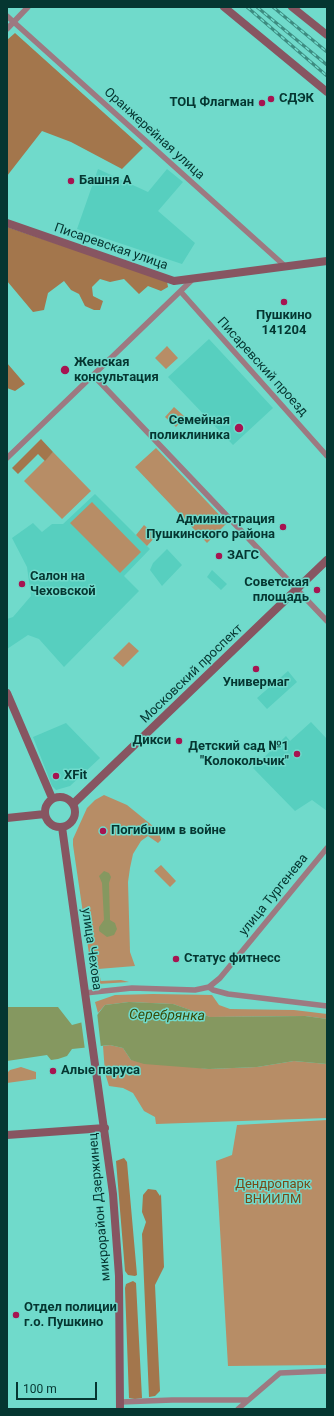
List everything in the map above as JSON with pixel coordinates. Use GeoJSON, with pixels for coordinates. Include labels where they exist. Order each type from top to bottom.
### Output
{"type":"FeatureCollection","features":[{"type":"Feature","properties":{"kind":"main road"},"geometry":{"type":"LineString","coordinates":[[224,7],[327,92]]}},
{"type":"Feature","properties":{"kind":"main road"},"geometry":{"type":"LineString","coordinates":[[292,7],[327,35]]}},
{"type":"Feature","properties":{"kind":"main road","name":"Писаревская улица"},"geometry":{"type":"LineString","coordinates":[[7,223],[174,281],[286,268],[327,261]]}},
{"type":"Feature","properties":{"kind":"main road","name":"Московский проспект"},"geometry":{"type":"LineString","coordinates":[[73,804],[327,560]]}},
{"type":"Feature","properties":{"kind":"main road"},"geometry":{"type":"LineString","coordinates":[[7,693],[52,798]]}},
{"type":"Feature","properties":{"kind":"main road"},"geometry":{"type":"LineString","coordinates":[[64,797],[73,804],[74,816],[67,825],[62,827],[50,824],[45,814],[45,808],[52,798],[64,797]]}},
{"type":"Feature","properties":{"kind":"main road"},"geometry":{"type":"LineString","coordinates":[[7,818],[45,814]]}},
{"type":"Feature","properties":{"kind":"main road","name":"улица Чехова"},"geometry":{"type":"LineString","coordinates":[[62,827],[96,1075]]}},
{"type":"Feature","properties":{"kind":"main road","name":"микрорайон Дзержинец"},"geometry":{"type":"LineString","coordinates":[[96,1075],[105,1128],[118,1255],[120,1406]]}},
{"type":"Feature","properties":{"kind":"main road"},"geometry":{"type":"LineString","coordinates":[[7,1135],[105,1128]]}},
{"type":"Feature","properties":{"kind":"street"},"geometry":{"type":"LineString","coordinates":[[7,29],[28,7]]}},
{"type":"Feature","properties":{"kind":"street","name":"Оранжерейная улица"},"geometry":{"type":"LineString","coordinates":[[7,16],[286,268]]}},
{"type":"Feature","properties":{"kind":"street"},"geometry":{"type":"LineString","coordinates":[[7,458],[94,376],[193,279]]}},
{"type":"Feature","properties":{"kind":"street","name":"Писаревский проезд"},"geometry":{"type":"LineString","coordinates":[[181,292],[327,456]]}},
{"type":"Feature","properties":{"kind":"street"},"geometry":{"type":"LineString","coordinates":[[94,376],[327,621]]}},
{"type":"Feature","properties":{"kind":"street","name":"улица Тургенева"},"geometry":{"type":"LineString","coordinates":[[209,987],[220,978],[327,848]]}},
{"type":"Feature","properties":{"kind":"street"},"geometry":{"type":"LineString","coordinates":[[85,993],[132,988],[195,990],[209,987],[213,990],[228,994],[327,1006]]}},
{"type":"Feature","properties":{"kind":"street"},"geometry":{"type":"LineString","coordinates":[[238,1409],[280,1373],[327,1371]]}},
{"type":"Feature","properties":{"kind":"street"},"geometry":{"type":"LineString","coordinates":[[120,1406],[172,1400],[247,1400]]}},
{"type":"Feature","properties":{"kind":"shaded area"},"geometry":{"type":"Polygon","coordinates":[[[15,33],[143,148],[122,169],[71,142],[42,131],[7,176],[7,40],[15,33]]]}},
{"type":"Feature","properties":{"kind":"shaded area"},"geometry":{"type":"Polygon","coordinates":[[[98,169],[148,192],[167,169],[183,182],[158,211],[195,243],[182,264],[77,229],[98,169]]]}},
{"type":"Feature","properties":{"kind":"shaded area"},"geometry":{"type":"Polygon","coordinates":[[[7,227],[167,281],[168,287],[161,291],[148,286],[139,294],[124,279],[110,282],[100,279],[92,287],[93,296],[103,301],[100,310],[94,310],[85,306],[79,294],[71,290],[64,281],[48,293],[44,310],[33,312],[7,281],[7,227]]]}},
{"type":"Feature","properties":{"kind":"shaded area"},"geometry":{"type":"Polygon","coordinates":[[[209,339],[273,408],[233,445],[168,377],[209,339]]]}},
{"type":"Feature","properties":{"kind":"shaded area"},"geometry":{"type":"Polygon","coordinates":[[[7,363],[25,384],[15,391],[7,388],[7,363]]]}},
{"type":"Feature","properties":{"kind":"shaded area"},"geometry":{"type":"Polygon","coordinates":[[[41,439],[53,452],[45,461],[38,454],[18,474],[12,468],[41,439]]]}},
{"type":"Feature","properties":{"kind":"shaded area"},"geometry":{"type":"Polygon","coordinates":[[[95,494],[150,549],[124,576],[139,591],[64,667],[39,639],[28,635],[7,649],[7,619],[13,617],[31,596],[27,567],[12,538],[33,523],[42,532],[52,524],[63,524],[95,494]]]}},
{"type":"Feature","properties":{"kind":"shaded area"},"geometry":{"type":"Polygon","coordinates":[[[167,549],[182,565],[162,586],[150,570],[153,563],[167,549]]]}},
{"type":"Feature","properties":{"kind":"shaded area"},"geometry":{"type":"Polygon","coordinates":[[[212,570],[227,584],[221,590],[207,577],[212,570]]]}},
{"type":"Feature","properties":{"kind":"shaded area"},"geometry":{"type":"Polygon","coordinates":[[[288,671],[297,682],[267,709],[257,698],[288,671]]]}},
{"type":"Feature","properties":{"kind":"shaded area","name":"Детский сад №1 \"Колокольчик\""},"geometry":{"type":"Polygon","coordinates":[[[311,722],[327,739],[327,811],[312,800],[295,811],[253,768],[286,736],[290,741],[311,722]]]}},
{"type":"Feature","properties":{"kind":"shaded area"},"geometry":{"type":"Polygon","coordinates":[[[66,723],[100,758],[70,786],[56,790],[52,786],[33,737],[66,723]]]}},
{"type":"Feature","properties":{"kind":"shaded area"},"geometry":{"type":"Polygon","coordinates":[[[124,1158],[127,1162],[137,1275],[135,1276],[128,1275],[125,1271],[116,1161],[124,1158]]]}},
{"type":"Feature","properties":{"kind":"shaded area"},"geometry":{"type":"Polygon","coordinates":[[[148,1189],[156,1190],[160,1196],[161,1194],[164,1267],[155,1285],[160,1391],[155,1396],[149,1397],[142,1234],[146,1222],[142,1212],[143,1195],[148,1189]]]}},
{"type":"Feature","properties":{"kind":"shaded area"},"geometry":{"type":"Polygon","coordinates":[[[133,1281],[136,1283],[142,1398],[135,1399],[129,1398],[125,1288],[126,1284],[133,1281]]]}},
{"type":"Feature","properties":{"kind":"green space"},"geometry":{"type":"Polygon","coordinates":[[[167,346],[178,358],[166,369],[155,358],[167,346]]]}},
{"type":"Feature","properties":{"kind":"green space"},"geometry":{"type":"Polygon","coordinates":[[[174,407],[185,417],[176,427],[165,417],[174,407]]]}},
{"type":"Feature","properties":{"kind":"green space"},"geometry":{"type":"Polygon","coordinates":[[[156,448],[227,523],[207,543],[135,467],[156,448]]]}},
{"type":"Feature","properties":{"kind":"green space"},"geometry":{"type":"Polygon","coordinates":[[[53,452],[91,491],[62,519],[24,481],[53,452]]]}},
{"type":"Feature","properties":{"kind":"green space"},"geometry":{"type":"Polygon","coordinates":[[[92,502],[141,552],[120,573],[70,523],[92,502]]]}},
{"type":"Feature","properties":{"kind":"green space"},"geometry":{"type":"Polygon","coordinates":[[[144,525],[156,536],[147,546],[136,535],[144,525]]]}},
{"type":"Feature","properties":{"kind":"green space"},"geometry":{"type":"Polygon","coordinates":[[[129,642],[139,651],[123,667],[113,658],[129,642]]]}},
{"type":"Feature","properties":{"kind":"green space"},"geometry":{"type":"Polygon","coordinates":[[[104,795],[127,805],[159,831],[161,840],[158,843],[148,836],[141,841],[133,854],[130,868],[128,882],[130,952],[135,966],[98,969],[101,981],[121,980],[129,982],[98,984],[93,981],[73,839],[87,808],[95,800],[104,795]]]}},
{"type":"Feature","properties":{"kind":"green space"},"geometry":{"type":"Polygon","coordinates":[[[161,865],[176,881],[170,887],[154,871],[161,865]]]}},
{"type":"Feature","properties":{"kind":"green space"},"geometry":{"type":"Polygon","coordinates":[[[115,995],[212,995],[219,1005],[230,1009],[294,1010],[327,1014],[327,1019],[305,1016],[210,1017],[173,1004],[129,1002],[105,1005],[98,1013],[95,1002],[115,995]]]}},
{"type":"Feature","properties":{"kind":"green space"},"geometry":{"type":"Polygon","coordinates":[[[110,1045],[123,1048],[131,1060],[209,1069],[257,1067],[294,1061],[327,1064],[327,1118],[156,1124],[155,1117],[144,1111],[133,1093],[123,1088],[109,1086],[105,1073],[103,1046],[110,1045]]]}},
{"type":"Feature","properties":{"kind":"green space"},"geometry":{"type":"Polygon","coordinates":[[[21,1067],[36,1072],[36,1079],[7,1083],[7,1073],[10,1070],[21,1067]]]}},
{"type":"Feature","properties":{"kind":"green space","name":"Дендропарк ВНИИЛМ"},"geometry":{"type":"Polygon","coordinates":[[[327,1120],[327,1365],[228,1366],[216,1161],[232,1155],[237,1125],[327,1120]]]}},
{"type":"Feature","properties":{"kind":"water"},"geometry":{"type":"Polygon","coordinates":[[[104,871],[109,873],[111,877],[109,883],[110,920],[115,923],[117,929],[114,935],[107,937],[99,931],[99,927],[104,920],[102,883],[99,876],[104,871]]]}},
{"type":"Feature","properties":{"kind":"water","name":"Серебрянка"},"geometry":{"type":"Polygon","coordinates":[[[129,1002],[173,1004],[210,1017],[305,1016],[327,1019],[327,1064],[294,1061],[257,1067],[209,1069],[144,1064],[131,1060],[123,1048],[110,1045],[72,1049],[67,1056],[58,1059],[51,1060],[47,1055],[7,1061],[7,1007],[58,1007],[72,1025],[94,1019],[105,1005],[129,1002]]]}},
{"type":"Feature","properties":{"kind":"pier"},"geometry":{"type":"Polygon","coordinates":[[[97,1012],[101,1048],[85,1050],[81,1020],[93,1017],[97,1012]]]}},
{"type":"Feature","properties":{"kind":"railway"},"geometry":{"type":"LineString","coordinates":[[247,7],[327,76]]}},
{"type":"Feature","properties":{"kind":"railway"},"geometry":{"type":"LineString","coordinates":[[257,7],[327,65]]}},
{"type":"Feature","properties":{"kind":"railway"},"geometry":{"type":"LineString","coordinates":[[273,7],[327,52]]}},
{"type":"Feature","properties":{"kind":"place","name":"СДЭК"},"geometry":{"type":"Point","coordinates":[271,99]}},
{"type":"Feature","properties":{"kind":"place","name":"ТОЦ Флагман"},"geometry":{"type":"Point","coordinates":[262,103]}},
{"type":"Feature","properties":{"kind":"place","name":"Башня А"},"geometry":{"type":"Point","coordinates":[71,181]}},
{"type":"Feature","properties":{"kind":"place","name":"Пушкино 141204"},"geometry":{"type":"Point","coordinates":[284,302]}},
{"type":"Feature","properties":{"kind":"place","name":"Женская консультация"},"geometry":{"type":"Point","coordinates":[65,370]}},
{"type":"Feature","properties":{"kind":"place","name":"Семейная поликлиника"},"geometry":{"type":"Point","coordinates":[239,428]}},
{"type":"Feature","properties":{"kind":"place","name":"Администрация Пушкинского района"},"geometry":{"type":"Point","coordinates":[283,527]}},
{"type":"Feature","properties":{"kind":"place","name":"ЗАГС"},"geometry":{"type":"Point","coordinates":[219,556]}},
{"type":"Feature","properties":{"kind":"place","name":"Салон на Чеховской"},"geometry":{"type":"Point","coordinates":[22,584]}},
{"type":"Feature","properties":{"kind":"place","name":"Советская площадь"},"geometry":{"type":"Point","coordinates":[317,590]}},
{"type":"Feature","properties":{"kind":"place","name":"Универмаг"},"geometry":{"type":"Point","coordinates":[256,669]}},
{"type":"Feature","properties":{"kind":"place","name":"Дикси"},"geometry":{"type":"Point","coordinates":[179,741]}},
{"type":"Feature","properties":{"kind":"place","name":"Детский сад №1 \"Колокольчик\""},"geometry":{"type":"Point","coordinates":[297,754]}},
{"type":"Feature","properties":{"kind":"place","name":"XFit"},"geometry":{"type":"Point","coordinates":[56,776]}},
{"type":"Feature","properties":{"kind":"place","name":"Погибшим в войне"},"geometry":{"type":"Point","coordinates":[103,831]}},
{"type":"Feature","properties":{"kind":"place","name":"Статус фитнесс"},"geometry":{"type":"Point","coordinates":[176,959]}},
{"type":"Feature","properties":{"kind":"place","name":"Алые паруса"},"geometry":{"type":"Point","coordinates":[53,1071]}},
{"type":"Feature","properties":{"kind":"place","name":"Отдел полиции г.о. Пушкино"},"geometry":{"type":"Point","coordinates":[16,1315]}}]}
